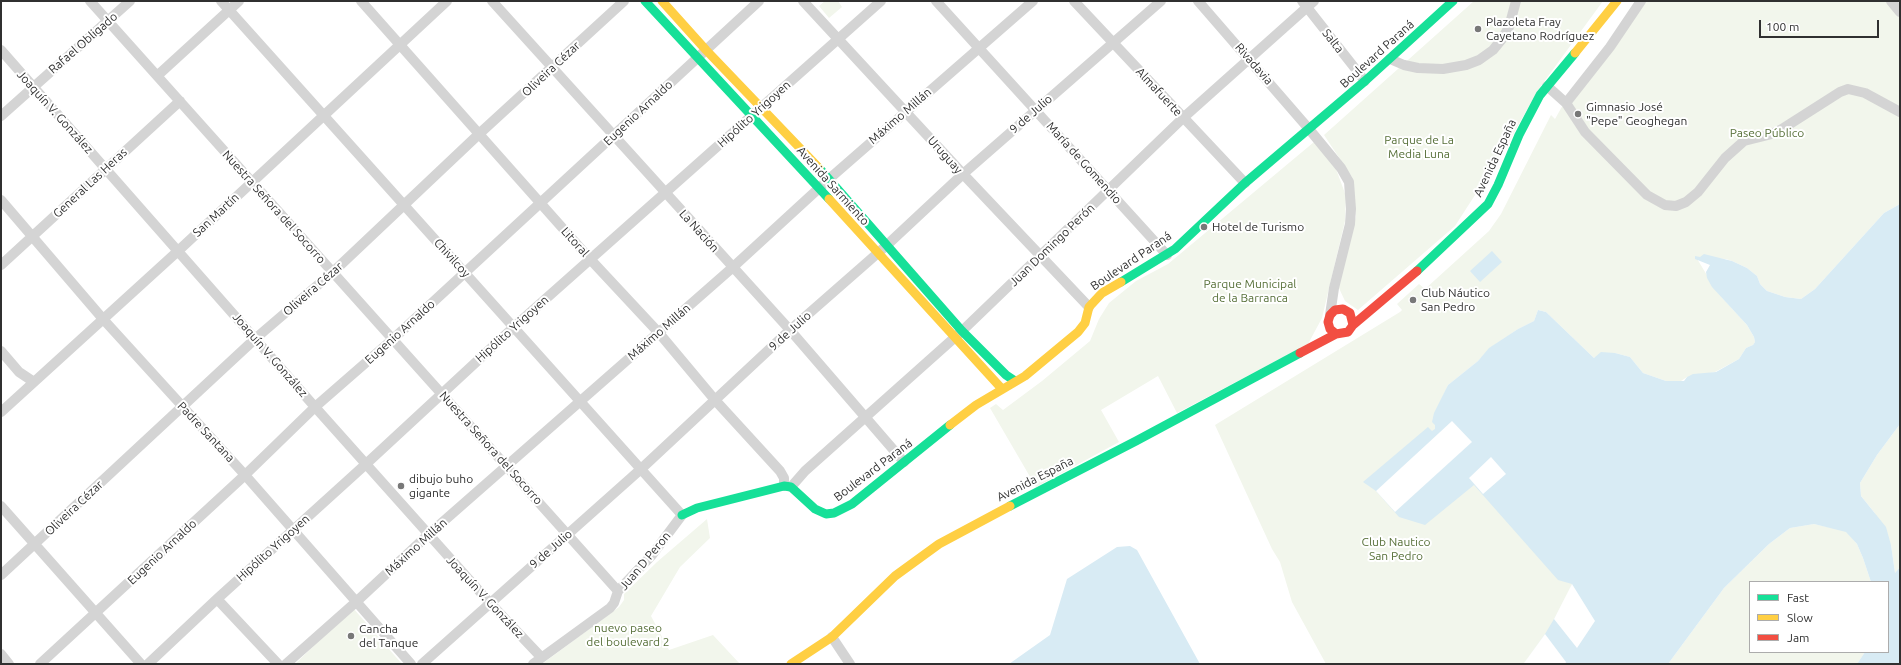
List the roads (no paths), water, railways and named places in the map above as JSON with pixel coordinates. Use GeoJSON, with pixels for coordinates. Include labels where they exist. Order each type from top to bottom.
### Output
{"type":"FeatureCollection","features":[{"type":"Feature","properties":{"kind":"main road","name":"Avenida Sarmiento"},"geometry":{"type":"LineString","coordinates":[[645,1],[820,188],[878,253],[958,334],[1015,381]]}},
{"type":"Feature","properties":{"kind":"main road","name":"Avenida Sarmiento"},"geometry":{"type":"LineString","coordinates":[[662,1],[706,50],[829,179],[888,245],[1002,389]]}},
{"type":"Feature","properties":{"kind":"main road","name":"Boulevard Paraná"},"geometry":{"type":"LineString","coordinates":[[788,486],[820,512],[826,514],[834,513],[852,504],[976,405],[1025,376],[1078,332],[1085,323],[1089,307],[1095,300],[1110,287],[1175,249],[1244,183],[1390,59],[1446,3]]}},
{"type":"Feature","properties":{"kind":"main road","name":"Avenida España"},"geometry":{"type":"LineString","coordinates":[[791,664],[832,637],[895,576],[939,544],[976,523],[1336,334],[1348,332],[1352,321],[1363,316],[1397,289],[1488,204],[1498,185],[1528,115],[1547,86],[1614,5]]}},
{"type":"Feature","properties":{"kind":"main road"},"geometry":{"type":"LineString","coordinates":[[1330,315],[1336,310],[1343,309],[1352,321]]}},
{"type":"Feature","properties":{"kind":"main road","name":"Avenida España"},"geometry":{"type":"LineString","coordinates":[[1311,347],[1328,326],[1330,315]]}},
{"type":"Feature","properties":{"kind":"main road"},"geometry":{"type":"LineString","coordinates":[[1328,326],[1336,334]]}},
{"type":"Feature","properties":{"kind":"main road"},"geometry":{"type":"LineString","coordinates":[[682,515],[697,508],[788,486]]}},
{"type":"Feature","properties":{"kind":"street","name":"Nuestra Señora del Socorro"},"geometry":{"type":"LineString","coordinates":[[90,1],[618,591]]}},
{"type":"Feature","properties":{"kind":"street","name":"Rafael Obligado"},"geometry":{"type":"LineString","coordinates":[[1,116],[130,1]]}},
{"type":"Feature","properties":{"kind":"street","name":"Chivilcoy"},"geometry":{"type":"LineString","coordinates":[[221,1],[323,116],[466,272],[682,515]]}},
{"type":"Feature","properties":{"kind":"street"},"geometry":{"type":"LineString","coordinates":[[157,76],[239,1]]}},
{"type":"Feature","properties":{"kind":"street","name":"Litoral"},"geometry":{"type":"LineString","coordinates":[[361,1],[590,259],[659,333],[715,400],[780,471],[788,486]]}},
{"type":"Feature","properties":{"kind":"street","name":"San Martín"},"geometry":{"type":"LineString","coordinates":[[1,412],[178,251],[447,1]]}},
{"type":"Feature","properties":{"kind":"street","name":"La Nación"},"geometry":{"type":"LineString","coordinates":[[492,1],[614,135],[664,193],[790,330],[866,416],[904,462]]}},
{"type":"Feature","properties":{"kind":"street","name":"Oliveira Cézar"},"geometry":{"type":"LineString","coordinates":[[1,575],[256,338],[333,272],[479,134],[624,1]]}},
{"type":"Feature","properties":{"kind":"street","name":"Eugenio Arnaldo"},"geometry":{"type":"LineString","coordinates":[[40,664],[315,407],[393,339],[759,1]]}},
{"type":"Feature","properties":{"kind":"street","name":"Uruguay"},"geometry":{"type":"LineString","coordinates":[[803,1],[963,174],[1089,307]]}},
{"type":"Feature","properties":{"kind":"street","name":"Hipólito Yrigoyen"},"geometry":{"type":"LineString","coordinates":[[148,664],[514,327],[881,1]]}},
{"type":"Feature","properties":{"kind":"street","name":"María de Gomendio"},"geometry":{"type":"LineString","coordinates":[[936,1],[1167,254]]}},
{"type":"Feature","properties":{"kind":"street","name":"Máximo Millán"},"geometry":{"type":"LineString","coordinates":[[286,664],[356,602],[429,534],[659,333],[978,47],[1033,1]]}},
{"type":"Feature","properties":{"kind":"street","name":"Almafuerte"},"geometry":{"type":"LineString","coordinates":[[1074,1],[1244,183]]}},
{"type":"Feature","properties":{"kind":"street","name":"9 de Julio"},"geometry":{"type":"LineString","coordinates":[[422,664],[641,469],[790,330],[888,245],[1035,109],[1161,1]]}},
{"type":"Feature","properties":{"kind":"street","name":"Rivadavia"},"geometry":{"type":"LineString","coordinates":[[1198,1],[1250,59],[1309,129],[1341,168],[1349,182],[1351,193],[1350,224],[1334,288]]}},
{"type":"Feature","properties":{"kind":"street"},"geometry":{"type":"LineString","coordinates":[[1390,59],[1404,66],[1443,69],[1466,65],[1478,60],[1493,50],[1502,38],[1509,27],[1516,1]]}},
{"type":"Feature","properties":{"kind":"street"},"geometry":{"type":"LineString","coordinates":[[1566,103],[1610,47],[1641,1]]}},
{"type":"Feature","properties":{"kind":"street"},"geometry":{"type":"LineString","coordinates":[[1891,1],[1900,12]]}},
{"type":"Feature","properties":{"kind":"street","name":"Juan Domingo Perón"},"geometry":{"type":"LineString","coordinates":[[788,486],[958,334],[1109,191],[1183,118],[1250,59],[1307,3]]}},
{"type":"Feature","properties":{"kind":"street","name":"Salta"},"geometry":{"type":"LineString","coordinates":[[1307,3],[1365,81]]}},
{"type":"Feature","properties":{"kind":"street","name":"Joaquín V. González"},"geometry":{"type":"LineString","coordinates":[[1,50],[32,87],[106,168],[256,338],[315,407],[490,603],[541,657]]}},
{"type":"Feature","properties":{"kind":"street"},"geometry":{"type":"LineString","coordinates":[[1547,86],[1566,103],[1585,132],[1647,195],[1665,205],[1676,206],[1686,202],[1698,192],[1725,158],[1744,141],[1777,131],[1840,92],[1848,89],[1865,92],[1900,112]]}},
{"type":"Feature","properties":{"kind":"street","name":"General Las Heras"},"geometry":{"type":"LineString","coordinates":[[1,265],[180,101]]}},
{"type":"Feature","properties":{"kind":"street","name":"Padre Santana"},"geometry":{"type":"LineString","coordinates":[[1,200],[102,319],[245,474],[411,664]]}},
{"type":"Feature","properties":{"kind":"street"},"geometry":{"type":"LineString","coordinates":[[1334,288],[1338,303],[1343,309]]}},
{"type":"Feature","properties":{"kind":"street"},"geometry":{"type":"LineString","coordinates":[[1330,315],[1334,288]]}},
{"type":"Feature","properties":{"kind":"street"},"geometry":{"type":"LineString","coordinates":[[1,351],[20,372],[34,382]]}},
{"type":"Feature","properties":{"kind":"street"},"geometry":{"type":"LineString","coordinates":[[1,506],[141,664]]}},
{"type":"Feature","properties":{"kind":"street","name":"Juan D Peron"},"geometry":{"type":"LineString","coordinates":[[533,664],[610,608],[614,603],[618,591],[652,555],[682,515]]}},
{"type":"Feature","properties":{"kind":"street"},"geometry":{"type":"LineString","coordinates":[[217,599],[278,664]]}},
{"type":"Feature","properties":{"kind":"street"},"geometry":{"type":"LineString","coordinates":[[832,637],[850,664]]}},
{"type":"Feature","properties":{"kind":"street"},"geometry":{"type":"LineString","coordinates":[[1,654],[10,664]]}},
{"type":"Feature","properties":{"kind":"place","name":"Plazoleta Fray Cayetano Rodríguez"},"geometry":{"type":"Point","coordinates":[1478,29]}},
{"type":"Feature","properties":{"kind":"place","name":"Gimnasio José \"Pepe\" Geoghegan"},"geometry":{"type":"Point","coordinates":[1578,114]}},
{"type":"Feature","properties":{"kind":"place","name":"Hotel de Turismo"},"geometry":{"type":"Point","coordinates":[1204,227]}},
{"type":"Feature","properties":{"kind":"place","name":"Club Náutico San Pedro"},"geometry":{"type":"Point","coordinates":[1413,300]}},
{"type":"Feature","properties":{"kind":"place","name":"dibujo buho gigante"},"geometry":{"type":"Point","coordinates":[401,486]}},
{"type":"Feature","properties":{"kind":"place","name":"Cancha del Tanque"},"geometry":{"type":"Point","coordinates":[351,636]}},
{"type":"Feature","properties":{"kind":"park label","name":"Paseo Público"},"geometry":{"type":"Point","coordinates":[1767,133]}},
{"type":"Feature","properties":{"kind":"park label","name":"Parque de La Media Luna"},"geometry":{"type":"Point","coordinates":[1419,147]}},
{"type":"Feature","properties":{"kind":"park label","name":"Parque Municipal de la Barranca"},"geometry":{"type":"Point","coordinates":[1250,291]}},
{"type":"Feature","properties":{"kind":"park label","name":"Club Nautico San Pedro"},"geometry":{"type":"Point","coordinates":[1396,549]}},
{"type":"Feature","properties":{"kind":"park label","name":"nuevo paseo del boulevard 2"},"geometry":{"type":"Point","coordinates":[628,635]}}]}
